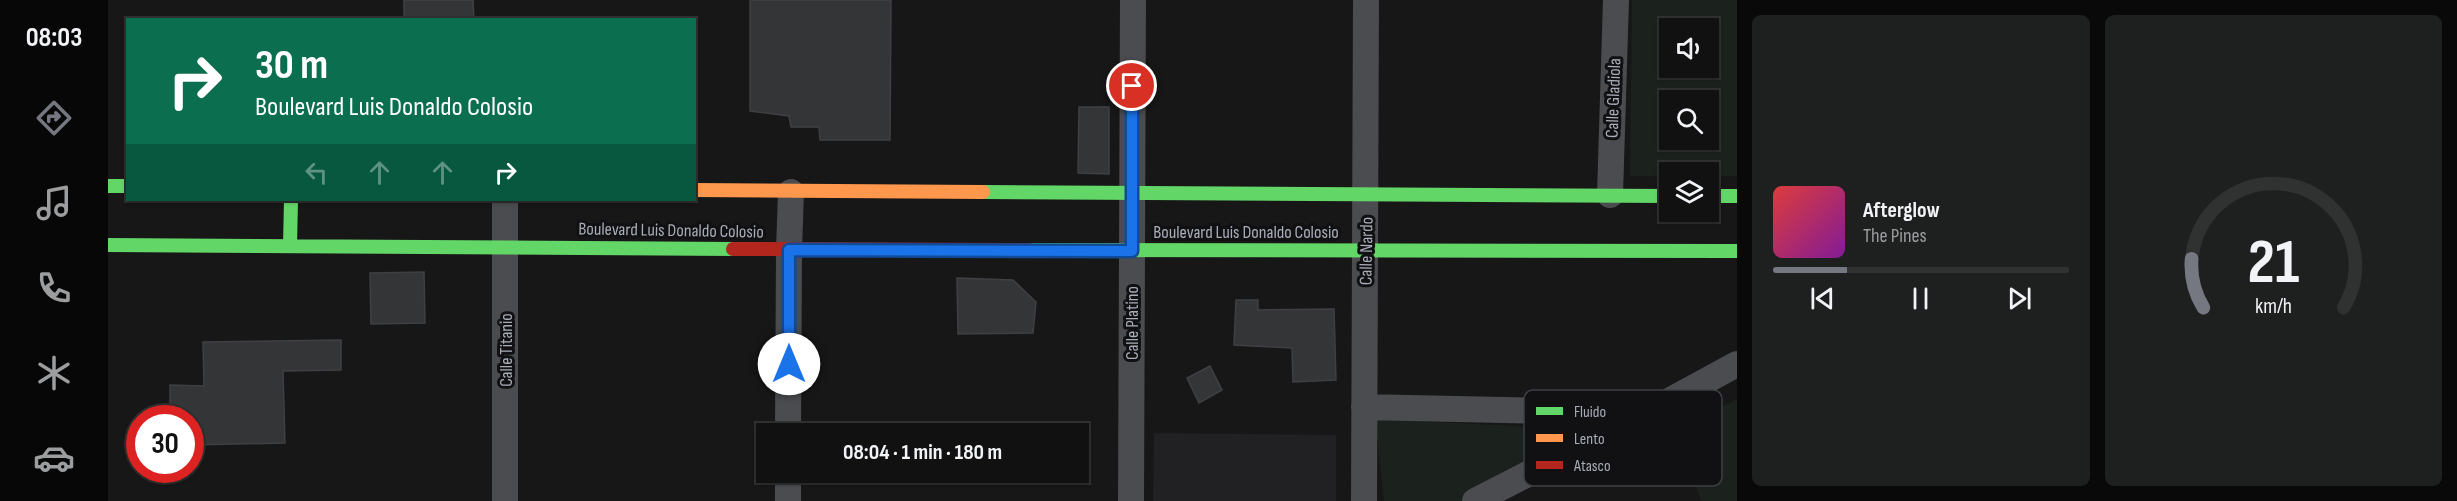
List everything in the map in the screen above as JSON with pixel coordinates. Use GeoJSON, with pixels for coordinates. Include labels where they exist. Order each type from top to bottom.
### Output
{"type":"FeatureCollection","features":[{"type":"Feature","properties":{"kind":"main road"},"geometry":{"type":"LineString","coordinates":[[108,186],[126,186]]}},
{"type":"Feature","properties":{"kind":"main road","name":"Boulevard Luis Donaldo Colosio"},"geometry":{"type":"LineString","coordinates":[[696,190],[1659,196]]}},
{"type":"Feature","properties":{"kind":"main road"},"geometry":{"type":"LineString","coordinates":[[1719,196],[1737,196]]}},
{"type":"Feature","properties":{"kind":"main road"},"geometry":{"type":"LineString","coordinates":[[290,246],[291,201]]}},
{"type":"Feature","properties":{"kind":"main road","name":"Boulevard Luis Donaldo Colosio"},"geometry":{"type":"LineString","coordinates":[[108,245],[506,246],[789,250],[1737,251]]}},
{"type":"Feature","properties":{"kind":"street","name":"Calle Platino"},"geometry":{"type":"LineString","coordinates":[[1131,501],[1133,0]]}},
{"type":"Feature","properties":{"kind":"street","name":"Calle Nardo"},"geometry":{"type":"LineString","coordinates":[[1364,501],[1366,0]]}},
{"type":"Feature","properties":{"kind":"street","name":"Calle Gladiola"},"geometry":{"type":"LineString","coordinates":[[1610,195],[1616,0]]}},
{"type":"Feature","properties":{"kind":"street"},"geometry":{"type":"LineString","coordinates":[[788,423],[791,192]]}},
{"type":"Feature","properties":{"kind":"street","name":"Calle Titanio"},"geometry":{"type":"LineString","coordinates":[[505,201],[506,501]]}},
{"type":"Feature","properties":{"kind":"street"},"geometry":{"type":"LineString","coordinates":[[1688,390],[1737,363]]}},
{"type":"Feature","properties":{"kind":"street"},"geometry":{"type":"LineString","coordinates":[[1364,407],[1524,410]]}},
{"type":"Feature","properties":{"kind":"street"},"geometry":{"type":"LineString","coordinates":[[1475,501],[1524,476]]}},
{"type":"Feature","properties":{"kind":"street"},"geometry":{"type":"LineString","coordinates":[[788,483],[788,501]]}},
{"type":"Feature","properties":{"kind":"shaded area"},"geometry":{"type":"Polygon","coordinates":[[[1632,0],[1737,0],[1737,176],[1719,176],[1719,162],[1659,162],[1659,176],[1630,176],[1632,0]]]}},
{"type":"Feature","properties":{"kind":"shaded area"},"geometry":{"type":"Polygon","coordinates":[[[1737,399],[1737,501],[1702,501],[1695,486],[1722,486],[1722,406],[1737,399]]]}},
{"type":"Feature","properties":{"kind":"shaded area"},"geometry":{"type":"Polygon","coordinates":[[[1375,419],[1524,426],[1524,468],[1461,501],[1384,501],[1375,419]]]}},
{"type":"Feature","properties":{"kind":"shaded area"},"geometry":{"type":"Polygon","coordinates":[[[1154,433],[1336,435],[1336,501],[1153,501],[1154,433]]]}},
{"type":"Feature","properties":{"kind":"building"},"geometry":{"type":"Polygon","coordinates":[[[404,0],[473,0],[474,18],[404,18],[404,0]]]}},
{"type":"Feature","properties":{"kind":"building"},"geometry":{"type":"Polygon","coordinates":[[[750,0],[891,0],[890,140],[820,140],[819,127],[791,127],[789,116],[750,111],[750,0]]]}},
{"type":"Feature","properties":{"kind":"building"},"geometry":{"type":"Polygon","coordinates":[[[1079,107],[1109,107],[1109,174],[1078,173],[1079,107]]]}},
{"type":"Feature","properties":{"kind":"building"},"geometry":{"type":"Polygon","coordinates":[[[424,272],[425,323],[371,324],[370,273],[424,272]]]}},
{"type":"Feature","properties":{"kind":"building"},"geometry":{"type":"Polygon","coordinates":[[[957,278],[1013,280],[1036,302],[1033,333],[958,334],[957,278]]]}},
{"type":"Feature","properties":{"kind":"building"},"geometry":{"type":"Polygon","coordinates":[[[1236,300],[1258,300],[1258,310],[1334,309],[1336,380],[1293,382],[1292,348],[1234,345],[1236,300]]]}},
{"type":"Feature","properties":{"kind":"building"},"geometry":{"type":"Polygon","coordinates":[[[341,340],[341,370],[283,371],[285,443],[204,445],[204,405],[170,405],[170,385],[204,386],[203,342],[341,340]]]}},
{"type":"Feature","properties":{"kind":"building"},"geometry":{"type":"Polygon","coordinates":[[[1210,366],[1222,390],[1199,403],[1187,378],[1210,366]]]}},
{"type":"Feature","properties":{"kind":"traffic: fast"},"geometry":{"type":"LineString","coordinates":[[108,186],[126,186]]}},
{"type":"Feature","properties":{"kind":"traffic: fast"},"geometry":{"type":"LineString","coordinates":[[983,192],[1659,196]]}},
{"type":"Feature","properties":{"kind":"traffic: fast"},"geometry":{"type":"LineString","coordinates":[[1719,196],[1737,196]]}},
{"type":"Feature","properties":{"kind":"traffic: fast"},"geometry":{"type":"LineString","coordinates":[[290,246],[291,201]]}},
{"type":"Feature","properties":{"kind":"traffic: fast"},"geometry":{"type":"LineString","coordinates":[[108,245],[733,249]]}},
{"type":"Feature","properties":{"kind":"traffic: fast"},"geometry":{"type":"LineString","coordinates":[[1029,250],[1737,251]]}},
{"type":"Feature","properties":{"kind":"traffic: slow"},"geometry":{"type":"LineString","coordinates":[[696,190],[983,192]]}},
{"type":"Feature","properties":{"kind":"traffic: jam"},"geometry":{"type":"LineString","coordinates":[[733,249],[1029,250]]}},
{"type":"Feature","properties":{"kind":"route"},"geometry":{"type":"LineString","coordinates":[[789,364],[789,250],[1132,251],[1132,86]]}}]}
